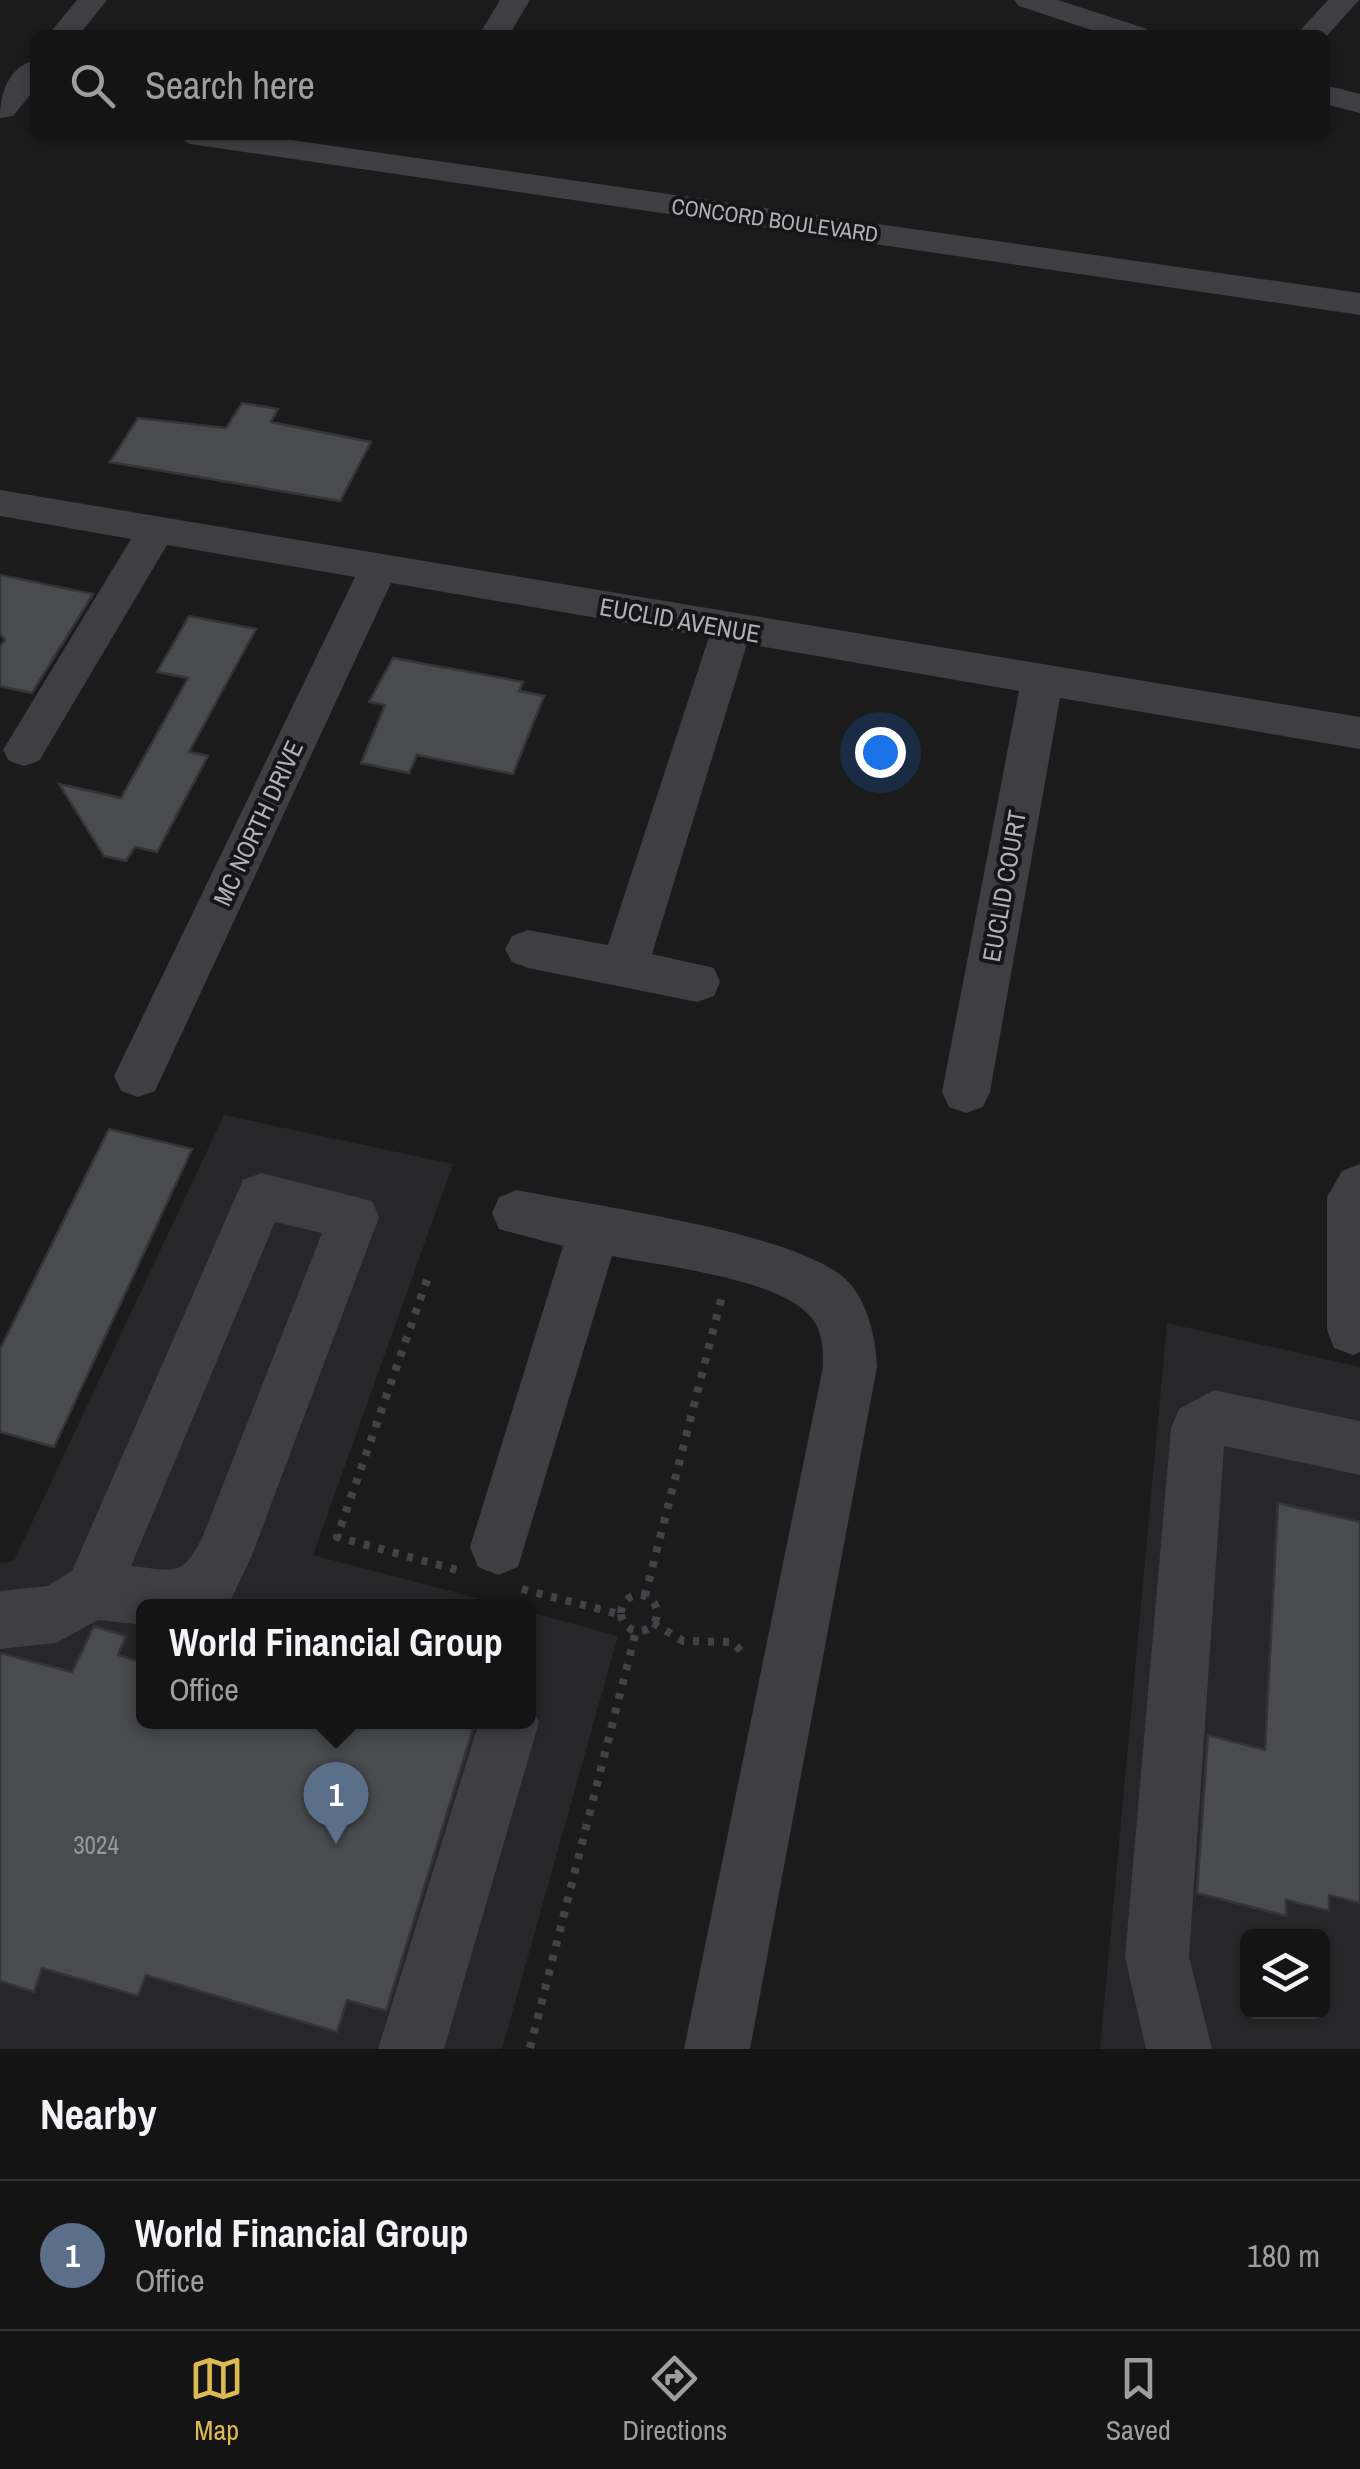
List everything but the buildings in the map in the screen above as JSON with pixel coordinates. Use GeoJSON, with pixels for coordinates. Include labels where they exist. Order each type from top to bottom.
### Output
{"type":"FeatureCollection","features":[{"type":"Feature","properties":{"kind":"street"},"geometry":{"type":"LineString","coordinates":[[67,30],[92,0]]}},
{"type":"Feature","properties":{"kind":"street"},"geometry":{"type":"LineString","coordinates":[[497,30],[515,0]]}},
{"type":"Feature","properties":{"kind":"street"},"geometry":{"type":"LineString","coordinates":[[1029,0],[1121,30]]}},
{"type":"Feature","properties":{"kind":"street"},"geometry":{"type":"LineString","coordinates":[[1316,30],[1344,0]]}},
{"type":"Feature","properties":{"kind":"street"},"geometry":{"type":"LineString","coordinates":[[1,108],[30,75]]}},
{"type":"Feature","properties":{"kind":"street"},"geometry":{"type":"LineString","coordinates":[[1330,95],[1360,104]]}},
{"type":"Feature","properties":{"kind":"street"},"geometry":{"type":"LineString","coordinates":[[1,108],[30,112]]}},
{"type":"Feature","properties":{"kind":"street","name":"CONCORD BOULEVARD"},"geometry":{"type":"LineString","coordinates":[[224,140],[1360,304]]}},
{"type":"Feature","properties":{"kind":"street"},"geometry":{"type":"LineString","coordinates":[[412,168],[430,140]]}},
{"type":"Feature","properties":{"kind":"street","name":"EUCLID AVENUE"},"geometry":{"type":"LineString","coordinates":[[0,504],[1360,733]]}},
{"type":"Feature","properties":{"kind":"street"},"geometry":{"type":"LineString","coordinates":[[24,750],[156,530]]}},
{"type":"Feature","properties":{"kind":"street","name":"MC NORTH DRIVE"},"geometry":{"type":"LineString","coordinates":[[138,1076],[378,569]]}},
{"type":"Feature","properties":{"kind":"street"},"geometry":{"type":"LineString","coordinates":[[624,968],[732,628]]}},
{"type":"Feature","properties":{"kind":"street","name":"EUCLID COURT"},"geometry":{"type":"LineString","coordinates":[[966,1092],[1042,681]]}},
{"type":"Feature","properties":{"kind":"street"},"geometry":{"type":"LineString","coordinates":[[528,950],[697,982]]}},
{"type":"Feature","properties":{"kind":"street"},"geometry":{"type":"LineString","coordinates":[[1353,1330],[1352,1197],[1360,1187]]}},
{"type":"Feature","properties":{"kind":"street"},"geometry":{"type":"LineString","coordinates":[[0,1620],[56,1614],[92,1591],[261,1196],[354,1216],[224,1556],[208,1586],[187,1599]]}},
{"type":"Feature","properties":{"kind":"street"},"geometry":{"type":"LineString","coordinates":[[518,1213],[809,1282],[826,1295],[850,1338],[850,1367],[717,2049]]}},
{"type":"Feature","properties":{"kind":"street"},"geometry":{"type":"LineString","coordinates":[[492,1568],[594,1229]]}},
{"type":"Feature","properties":{"kind":"street"},"geometry":{"type":"LineString","coordinates":[[1179,2049],[1157,1956],[1198,1428],[1214,1417],[1360,1448]]}},
{"type":"Feature","properties":{"kind":"street"},"geometry":{"type":"LineString","coordinates":[[92,1591],[175,1599]]}},
{"type":"Feature","properties":{"kind":"street"},"geometry":{"type":"LineString","coordinates":[[411,2049],[508,1729]]}},
{"type":"Feature","properties":{"kind":"path"},"geometry":{"type":"LineString","coordinates":[[645,1596],[731,1261]]}},
{"type":"Feature","properties":{"kind":"path"},"geometry":{"type":"LineString","coordinates":[[427,1280],[337,1537],[492,1568],[592,1611],[622,1616]]}},
{"type":"Feature","properties":{"kind":"path"},"geometry":{"type":"LineString","coordinates":[[645,1596],[628,1600],[622,1616],[627,1626],[636,1630],[653,1623]]}},
{"type":"Feature","properties":{"kind":"path"},"geometry":{"type":"LineString","coordinates":[[645,1596],[656,1608],[653,1623]]}},
{"type":"Feature","properties":{"kind":"path"},"geometry":{"type":"LineString","coordinates":[[653,1623],[683,1641],[732,1642],[762,1666],[790,1674]]}},
{"type":"Feature","properties":{"kind":"path"},"geometry":{"type":"LineString","coordinates":[[530,2048],[636,1630]]}},
{"type":"Feature","properties":{"kind":"shaded area"},"geometry":{"type":"Polygon","coordinates":[[[224,1115],[453,1164],[313,1555],[480,1599],[136,1599],[136,1729],[536,1729],[536,1614],[618,1636],[502,2049],[0,2049],[0,1563],[14,1561],[224,1115]]]}},
{"type":"Feature","properties":{"kind":"shaded area"},"geometry":{"type":"Polygon","coordinates":[[[1167,1323],[1360,1367],[1360,2049],[1100,2049],[1167,1323]]]}},
{"type":"Feature","properties":{"kind":"place","name":"World Financial Group"},"geometry":{"type":"Point","coordinates":[336,1844]}}]}
